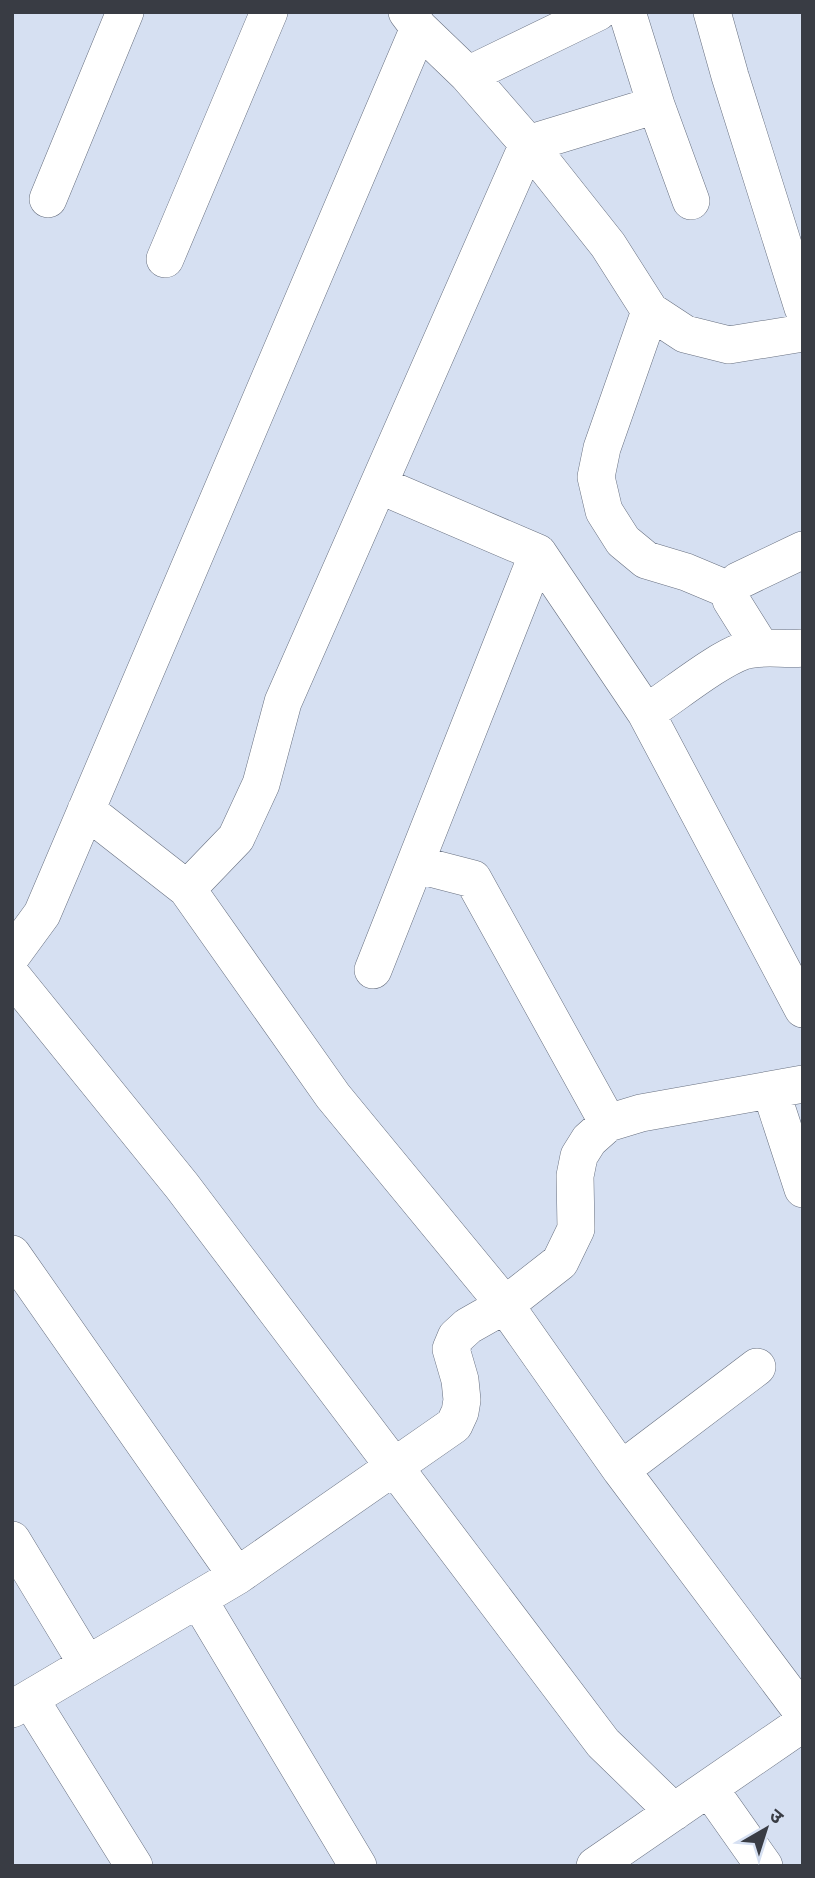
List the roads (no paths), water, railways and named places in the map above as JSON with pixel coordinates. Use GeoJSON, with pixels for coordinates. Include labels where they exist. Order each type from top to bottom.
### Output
{"type":"FeatureCollection","features":[{"type":"Feature","properties":{"kind":"street"},"geometry":{"type":"LineString","coordinates":[[48,200],[125,12]]}},
{"type":"Feature","properties":{"kind":"street"},"geometry":{"type":"LineString","coordinates":[[164,259],[269,12]]}},
{"type":"Feature","properties":{"kind":"street"},"geometry":{"type":"LineString","coordinates":[[468,75],[598,12]]}},
{"type":"Feature","properties":{"kind":"street"},"geometry":{"type":"LineString","coordinates":[[627,12],[656,105],[691,201]]}},
{"type":"Feature","properties":{"kind":"street"},"geometry":{"type":"LineString","coordinates":[[712,12],[803,308]]}},
{"type":"Feature","properties":{"kind":"street"},"geometry":{"type":"LineString","coordinates":[[12,955],[42,914],[413,20],[468,75],[528,144],[608,245],[650,311],[685,334],[729,345],[803,333]]}},
{"type":"Feature","properties":{"kind":"street"},"geometry":{"type":"LineString","coordinates":[[187,888],[236,838],[261,784],[284,702],[528,144],[656,105]]}},
{"type":"Feature","properties":{"kind":"street"},"geometry":{"type":"LineString","coordinates":[[650,311],[602,448],[596,477],[604,510],[623,541],[646,560],[686,572],[729,590]]}},
{"type":"Feature","properties":{"kind":"street"},"geometry":{"type":"LineString","coordinates":[[379,485],[538,553],[646,713],[791,961],[803,1009]]}},
{"type":"Feature","properties":{"kind":"street"},"geometry":{"type":"LineString","coordinates":[[729,590],[738,581],[803,550]]}},
{"type":"Feature","properties":{"kind":"street"},"geometry":{"type":"LineString","coordinates":[[373,970],[538,553]]}},
{"type":"Feature","properties":{"kind":"street"},"geometry":{"type":"LineString","coordinates":[[729,590],[730,600],[761,648]]}},
{"type":"Feature","properties":{"kind":"street"},"geometry":{"type":"LineString","coordinates":[[646,713],[720,663],[743,651],[803,648]]}},
{"type":"Feature","properties":{"kind":"street"},"geometry":{"type":"LineString","coordinates":[[86,810],[187,888],[333,1096],[505,1306],[621,1471],[803,1713]]}},
{"type":"Feature","properties":{"kind":"street"},"geometry":{"type":"LineString","coordinates":[[415,864],[473,879],[608,1123]]}},
{"type":"Feature","properties":{"kind":"street"},"geometry":{"type":"LineString","coordinates":[[12,976],[182,1186],[603,1742],[674,1812]]}},
{"type":"Feature","properties":{"kind":"street"},"geometry":{"type":"LineString","coordinates":[[134,1866],[21,1704],[237,1577],[394,1464],[454,1425],[462,1400],[460,1380],[451,1349],[456,1337],[468,1326],[505,1306],[560,1262],[576,1229],[575,1176],[579,1156],[589,1140],[608,1123],[642,1113],[787,1088],[803,1189]]}},
{"type":"Feature","properties":{"kind":"street"},"geometry":{"type":"LineString","coordinates":[[12,1254],[237,1577]]}},
{"type":"Feature","properties":{"kind":"street"},"geometry":{"type":"LineString","coordinates":[[621,1471],[757,1367]]}},
{"type":"Feature","properties":{"kind":"street"},"geometry":{"type":"LineString","coordinates":[[12,1540],[87,1664]]}},
{"type":"Feature","properties":{"kind":"street"},"geometry":{"type":"LineString","coordinates":[[198,1599],[358,1866]]}},
{"type":"Feature","properties":{"kind":"street"},"geometry":{"type":"LineString","coordinates":[[595,1866],[803,1723]]}},
{"type":"Feature","properties":{"kind":"street"},"geometry":{"type":"LineString","coordinates":[[709,1788],[764,1866]]}}]}
